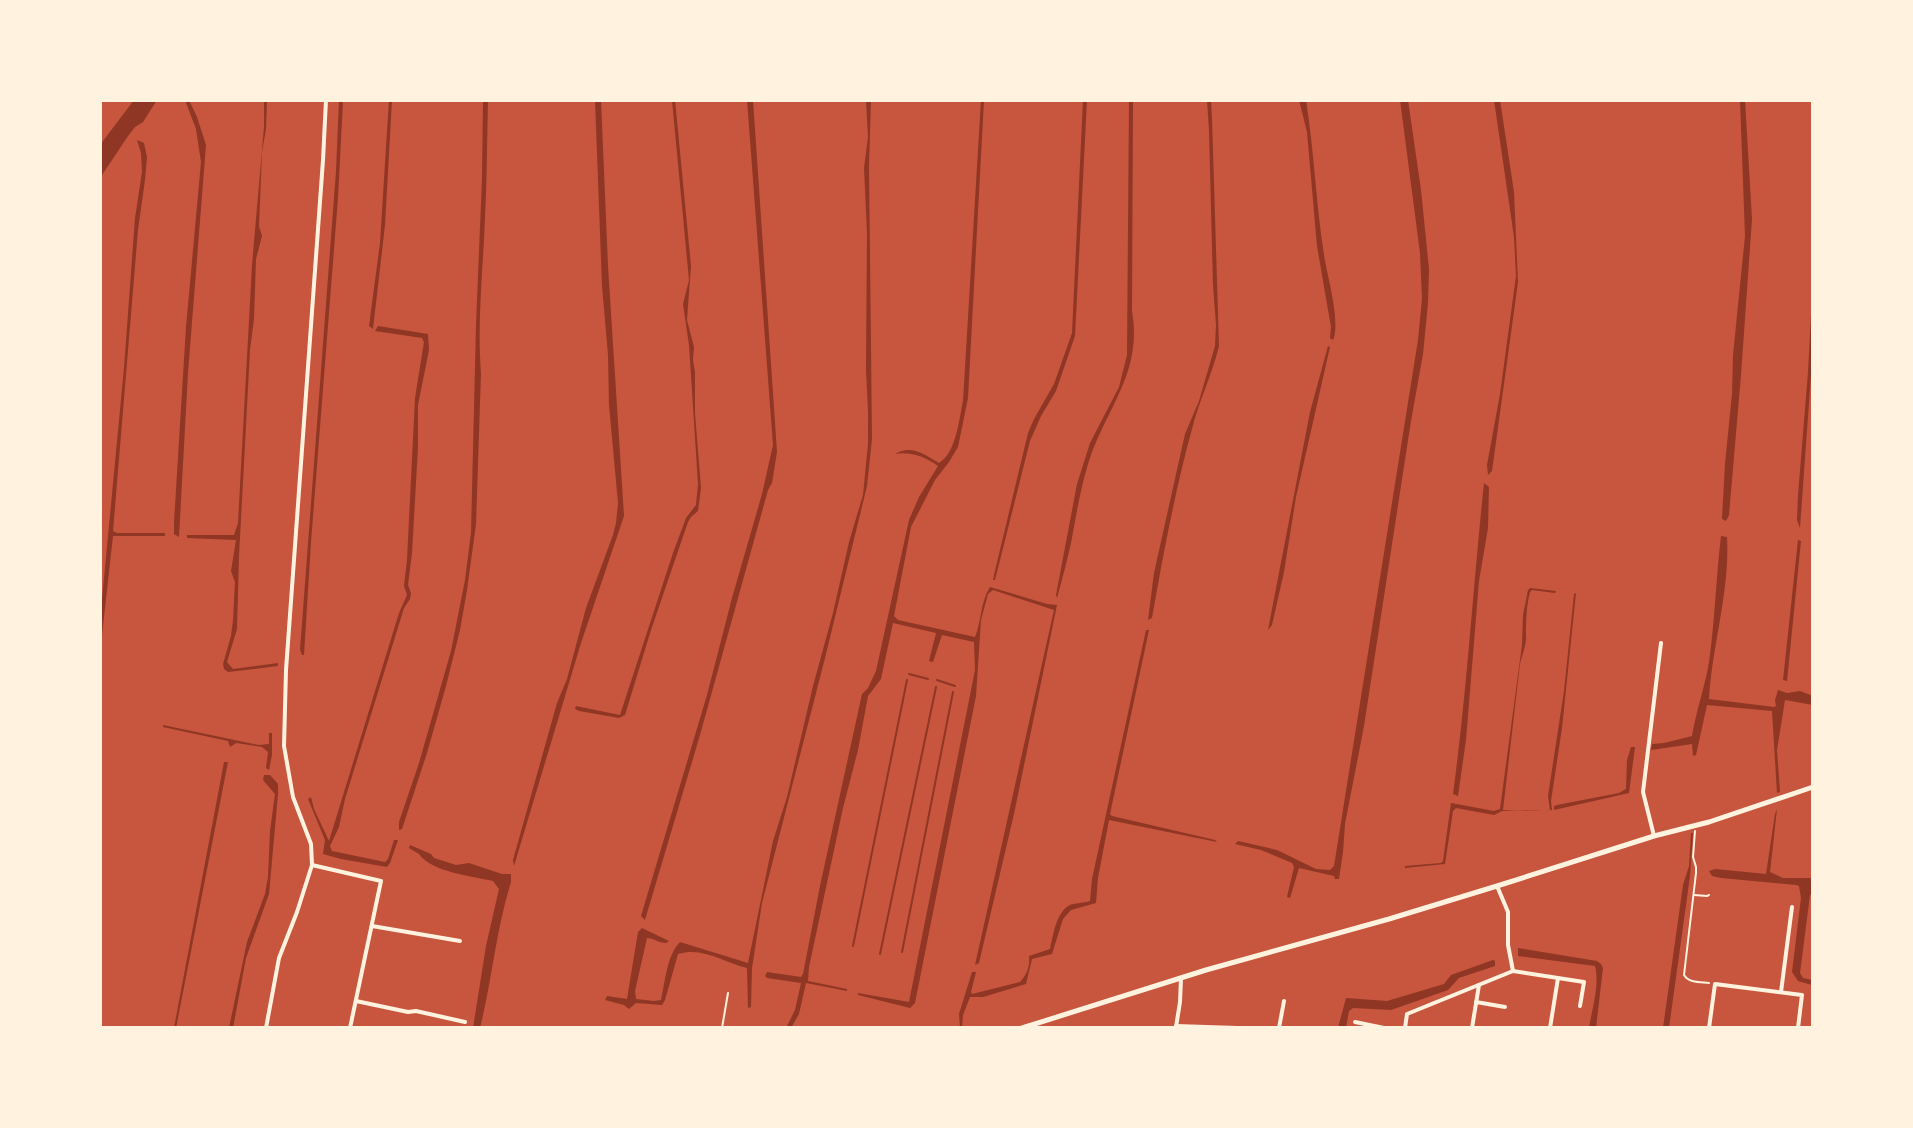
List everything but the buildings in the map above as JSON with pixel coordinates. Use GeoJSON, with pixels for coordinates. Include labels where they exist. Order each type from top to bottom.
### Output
{"type":"FeatureCollection","features":[{"type":"Feature","properties":{"kind":"street"},"geometry":{"type":"LineString","coordinates":[[266,1028],[279,958],[312,865],[311,844],[293,797],[284,746],[286,670],[326,100]]}},
{"type":"Feature","properties":{"kind":"street"},"geometry":{"type":"LineString","coordinates":[[1654,836],[1643,792],[1661,643]]}},
{"type":"Feature","properties":{"kind":"street"},"geometry":{"type":"LineString","coordinates":[[1022,1028],[1654,836],[1696,826],[1813,787]]}},
{"type":"Feature","properties":{"kind":"street"},"geometry":{"type":"LineString","coordinates":[[312,865],[381,881],[350,1028]]}},
{"type":"Feature","properties":{"kind":"street"},"geometry":{"type":"LineString","coordinates":[[1497,886],[1508,912],[1508,945],[1513,971]]}},
{"type":"Feature","properties":{"kind":"street"},"geometry":{"type":"LineString","coordinates":[[1781,992],[1792,907]]}},
{"type":"Feature","properties":{"kind":"street"},"geometry":{"type":"LineString","coordinates":[[372,926],[460,941]]}},
{"type":"Feature","properties":{"kind":"street"},"geometry":{"type":"LineString","coordinates":[[1405,1028],[1407,1014],[1513,971],[1584,982],[1580,1006]]}},
{"type":"Feature","properties":{"kind":"street"},"geometry":{"type":"LineString","coordinates":[[1181,978],[1176,1027],[1237,1028]]}},
{"type":"Feature","properties":{"kind":"street"},"geometry":{"type":"LineString","coordinates":[[1550,1028],[1558,978]]}},
{"type":"Feature","properties":{"kind":"street"},"geometry":{"type":"LineString","coordinates":[[1709,1028],[1715,984],[1802,995],[1798,1028]]}},
{"type":"Feature","properties":{"kind":"street"},"geometry":{"type":"LineString","coordinates":[[1472,1028],[1479,985]]}},
{"type":"Feature","properties":{"kind":"street"},"geometry":{"type":"LineString","coordinates":[[356,1001],[465,1022]]}},
{"type":"Feature","properties":{"kind":"street"},"geometry":{"type":"LineString","coordinates":[[1279,1028],[1284,1001]]}},
{"type":"Feature","properties":{"kind":"street"},"geometry":{"type":"LineString","coordinates":[[1476,1002],[1505,1007]]}},
{"type":"Feature","properties":{"kind":"street"},"geometry":{"type":"LineString","coordinates":[[1355,1022],[1384,1028]]}},
{"type":"Feature","properties":{"kind":"lane"},"geometry":{"type":"LineString","coordinates":[[722,1028],[728,993]]}},
{"type":"Feature","properties":{"kind":"path"},"geometry":{"type":"LineString","coordinates":[[1696,826],[1693,857],[1696,867],[1684,975],[1692,981],[1715,984]]}},
{"type":"Feature","properties":{"kind":"path"},"geometry":{"type":"LineString","coordinates":[[1693,895],[1709,895]]}},
{"type":"Feature","properties":{"kind":"shaded area"},"geometry":{"type":"Polygon","coordinates":[[[134,100],[157,100],[100,178],[100,145],[134,100]]]}},
{"type":"Feature","properties":{"kind":"shaded area"},"geometry":{"type":"Polygon","coordinates":[[[185,100],[189,100],[197,117],[206,145],[179,537],[174,534],[174,522],[186,327],[201,162],[196,129],[185,100]]]}},
{"type":"Feature","properties":{"kind":"shaded area"},"geometry":{"type":"Polygon","coordinates":[[[264,100],[267,100],[266,129],[259,226],[262,236],[256,259],[250,350],[237,629],[227,662],[233,669],[278,663],[278,666],[228,672],[223,664],[233,620],[235,582],[231,571],[236,540],[187,538],[187,535],[234,535],[238,523],[264,100]]]}},
{"type":"Feature","properties":{"kind":"shaded area"},"geometry":{"type":"Polygon","coordinates":[[[339,100],[343,101],[338,198],[302,655],[300,650],[339,100]]]}},
{"type":"Feature","properties":{"kind":"shaded area"},"geometry":{"type":"Polygon","coordinates":[[[389,100],[392,100],[385,225],[373,329],[369,326],[380,243],[389,100]]]}},
{"type":"Feature","properties":{"kind":"shaded area"},"geometry":{"type":"Polygon","coordinates":[[[483,100],[488,100],[476,524],[460,630],[446,686],[427,753],[402,829],[399,830],[451,651],[471,533],[483,100]]]}},
{"type":"Feature","properties":{"kind":"shaded area"},"geometry":{"type":"Polygon","coordinates":[[[595,100],[601,100],[624,516],[581,643],[514,866],[513,860],[557,703],[616,523],[618,503],[602,286],[595,100]]]}},
{"type":"Feature","properties":{"kind":"shaded area"},"geometry":{"type":"Polygon","coordinates":[[[672,100],[675,100],[691,266],[687,320],[694,347],[701,488],[698,511],[688,522],[625,715],[619,718],[575,709],[576,706],[620,715],[673,553],[686,518],[696,505],[698,484],[689,345],[683,304],[689,280],[672,100]]]}},
{"type":"Feature","properties":{"kind":"shaded area"},"geometry":{"type":"Polygon","coordinates":[[[747,100],[753,100],[777,452],[772,483],[645,920],[641,916],[707,695],[773,445],[747,100]]]}},
{"type":"Feature","properties":{"kind":"shaded area"},"geometry":{"type":"Polygon","coordinates":[[[866,100],[871,100],[872,439],[867,486],[762,903],[752,968],[751,1007],[748,1008],[747,968],[705,954],[687,952],[678,954],[662,1005],[636,1003],[629,1009],[605,1000],[607,996],[627,999],[638,932],[642,928],[669,941],[663,943],[647,938],[635,991],[636,999],[661,1000],[669,961],[680,942],[748,963],[773,841],[787,797],[863,495],[868,444],[866,100]]]}},
{"type":"Feature","properties":{"kind":"shaded area"},"geometry":{"type":"Polygon","coordinates":[[[981,100],[984,100],[968,398],[958,447],[935,480],[911,527],[894,616],[898,620],[975,637],[990,587],[1057,605],[1014,814],[979,963],[975,965],[1054,610],[993,590],[988,594],[981,620],[976,696],[915,1003],[910,1008],[858,995],[909,1002],[975,670],[974,642],[942,635],[933,662],[929,661],[936,633],[893,623],[881,679],[868,696],[809,967],[808,981],[847,991],[806,983],[799,1014],[791,1028],[786,1028],[795,1010],[801,983],[765,976],[767,972],[801,977],[803,974],[862,694],[876,671],[909,520],[938,466],[918,456],[895,454],[912,450],[939,463],[949,452],[958,426],[963,401],[981,100]]]}},
{"type":"Feature","properties":{"kind":"shaded area"},"geometry":{"type":"Polygon","coordinates":[[[1083,100],[1087,100],[1075,336],[1056,391],[1030,441],[993,580],[1028,433],[1054,384],[1072,333],[1083,100]]]}},
{"type":"Feature","properties":{"kind":"shaded area"},"geometry":{"type":"Polygon","coordinates":[[[1129,100],[1133,100],[1132,354],[1127,373],[1088,464],[1057,598],[1077,484],[1090,443],[1119,387],[1127,355],[1129,100]]]}},
{"type":"Feature","properties":{"kind":"shaded area"},"geometry":{"type":"Polygon","coordinates":[[[1207,100],[1211,100],[1212,119],[1219,346],[1186,452],[1152,618],[1148,620],[1154,573],[1185,434],[1199,401],[1215,346],[1207,100]]]}},
{"type":"Feature","properties":{"kind":"shaded area"},"geometry":{"type":"Polygon","coordinates":[[[1299,100],[1306,100],[1309,119],[1321,236],[1334,310],[1333,340],[1330,338],[1331,327],[1317,246],[1307,132],[1299,100]]]}},
{"type":"Feature","properties":{"kind":"shaded area"},"geometry":{"type":"Polygon","coordinates":[[[1400,100],[1408,100],[1429,269],[1423,354],[1364,726],[1345,824],[1339,879],[1299,868],[1290,898],[1287,897],[1294,867],[1292,863],[1261,850],[1235,844],[1238,841],[1277,850],[1316,869],[1330,870],[1334,866],[1422,299],[1420,253],[1400,100]]]}},
{"type":"Feature","properties":{"kind":"shaded area"},"geometry":{"type":"Polygon","coordinates":[[[1494,100],[1500,100],[1514,192],[1518,282],[1492,471],[1488,475],[1516,276],[1514,237],[1494,100]]]}},
{"type":"Feature","properties":{"kind":"shaded area"},"geometry":{"type":"Polygon","coordinates":[[[1740,100],[1745,100],[1752,219],[1729,515],[1726,521],[1722,519],[1725,464],[1745,236],[1740,100]]]}},
{"type":"Feature","properties":{"kind":"shaded area"},"geometry":{"type":"Polygon","coordinates":[[[137,140],[144,143],[147,157],[113,531],[165,533],[165,536],[113,536],[100,671],[100,620],[135,218],[142,172],[137,140]]]}},
{"type":"Feature","properties":{"kind":"shaded area"},"geometry":{"type":"Polygon","coordinates":[[[1813,276],[1813,347],[1800,528],[1797,520],[1798,495],[1813,276]]]}},
{"type":"Feature","properties":{"kind":"shaded area"},"geometry":{"type":"Polygon","coordinates":[[[378,326],[428,334],[429,350],[418,405],[408,585],[411,593],[345,799],[339,827],[330,846],[332,851],[385,862],[394,840],[398,840],[387,867],[323,854],[325,840],[308,799],[311,797],[329,841],[407,595],[404,586],[415,398],[424,342],[422,338],[375,331],[378,326]]]}},
{"type":"Feature","properties":{"kind":"shaded area"},"geometry":{"type":"Polygon","coordinates":[[[1328,346],[1296,497],[1284,572],[1272,625],[1268,630],[1310,412],[1328,346]]]}},
{"type":"Feature","properties":{"kind":"shaded area"},"geometry":{"type":"Polygon","coordinates":[[[1484,483],[1489,487],[1488,528],[1479,581],[1466,740],[1458,796],[1453,794],[1484,483]]]}},
{"type":"Feature","properties":{"kind":"shaded area"},"geometry":{"type":"Polygon","coordinates":[[[1721,536],[1727,537],[1726,578],[1709,699],[1774,707],[1778,690],[1787,693],[1800,691],[1813,696],[1813,705],[1785,700],[1777,750],[1780,792],[1777,793],[1772,711],[1707,705],[1696,755],[1693,756],[1692,744],[1651,750],[1652,744],[1692,736],[1709,662],[1721,536]]]}},
{"type":"Feature","properties":{"kind":"shaded area"},"geometry":{"type":"Polygon","coordinates":[[[1798,540],[1801,541],[1787,681],[1783,680],[1798,540]]]}},
{"type":"Feature","properties":{"kind":"shaded area"},"geometry":{"type":"Polygon","coordinates":[[[1528,590],[1556,591],[1530,592],[1503,810],[1517,811],[1502,811],[1494,815],[1456,808],[1445,864],[1405,868],[1443,861],[1451,803],[1494,811],[1500,809],[1528,590]]]}},
{"type":"Feature","properties":{"kind":"shaded area"},"geometry":{"type":"Polygon","coordinates":[[[1576,593],[1551,801],[1552,810],[1548,796],[1576,593]]]}},
{"type":"Feature","properties":{"kind":"shaded area"},"geometry":{"type":"Polygon","coordinates":[[[1146,630],[1149,630],[1110,814],[1217,842],[1109,820],[1096,903],[1071,910],[1063,919],[1052,954],[1032,959],[1026,984],[983,997],[970,997],[960,1028],[959,1014],[972,972],[976,972],[972,994],[1020,982],[1028,970],[1029,956],[1050,949],[1056,925],[1065,908],[1090,901],[1092,879],[1146,630]]]}},
{"type":"Feature","properties":{"kind":"shaded area"},"geometry":{"type":"Polygon","coordinates":[[[163,725],[259,745],[269,744],[269,733],[272,733],[269,770],[266,768],[268,752],[262,747],[236,743],[230,747],[228,741],[163,725]]]}},
{"type":"Feature","properties":{"kind":"shaded area"},"geometry":{"type":"Polygon","coordinates":[[[1631,747],[1635,747],[1629,793],[1554,810],[1557,805],[1626,789],[1627,760],[1631,747]]]}},
{"type":"Feature","properties":{"kind":"shaded area"},"geometry":{"type":"Polygon","coordinates":[[[224,762],[228,762],[174,1028],[224,762]]]}},
{"type":"Feature","properties":{"kind":"shaded area"},"geometry":{"type":"Polygon","coordinates":[[[264,775],[270,775],[278,784],[269,894],[246,958],[233,1028],[229,1028],[247,942],[268,877],[275,794],[263,780],[264,775]]]}},
{"type":"Feature","properties":{"kind":"shaded area"},"geometry":{"type":"Polygon","coordinates":[[[1777,809],[1770,872],[1783,878],[1812,878],[1813,892],[1810,895],[1800,973],[1803,978],[1813,980],[1813,987],[1798,981],[1792,972],[1801,898],[1799,886],[1721,878],[1712,876],[1709,871],[1766,874],[1777,809]]]}},
{"type":"Feature","properties":{"kind":"shaded area"},"geometry":{"type":"Polygon","coordinates":[[[1691,833],[1690,876],[1669,1028],[1663,1028],[1683,885],[1689,866],[1691,833]]]}},
{"type":"Feature","properties":{"kind":"shaded area"},"geometry":{"type":"Polygon","coordinates":[[[410,845],[456,865],[469,863],[511,874],[480,1028],[473,1028],[499,889],[493,881],[433,865],[409,848],[410,845]]]}},
{"type":"Feature","properties":{"kind":"shaded area"},"geometry":{"type":"Polygon","coordinates":[[[1518,948],[1601,964],[1596,1028],[1589,1028],[1596,989],[1595,966],[1518,956],[1518,948]]]}},
{"type":"Feature","properties":{"kind":"shaded area"},"geometry":{"type":"Polygon","coordinates":[[[1493,960],[1495,966],[1459,978],[1448,990],[1391,1010],[1353,1008],[1349,1011],[1346,1028],[1338,1028],[1346,998],[1387,1001],[1444,984],[1451,975],[1493,960]]]}},
{"type":"Feature","properties":{"kind":"waterway"},"geometry":{"type":"LineString","coordinates":[[909,674],[928,679]]}},
{"type":"Feature","properties":{"kind":"waterway"},"geometry":{"type":"LineString","coordinates":[[853,946],[907,680]]}},
{"type":"Feature","properties":{"kind":"waterway"},"geometry":{"type":"LineString","coordinates":[[937,680],[955,686]]}},
{"type":"Feature","properties":{"kind":"waterway"},"geometry":{"type":"LineString","coordinates":[[880,954],[936,687]]}},
{"type":"Feature","properties":{"kind":"waterway"},"geometry":{"type":"LineString","coordinates":[[902,952],[953,692]]}}]}
